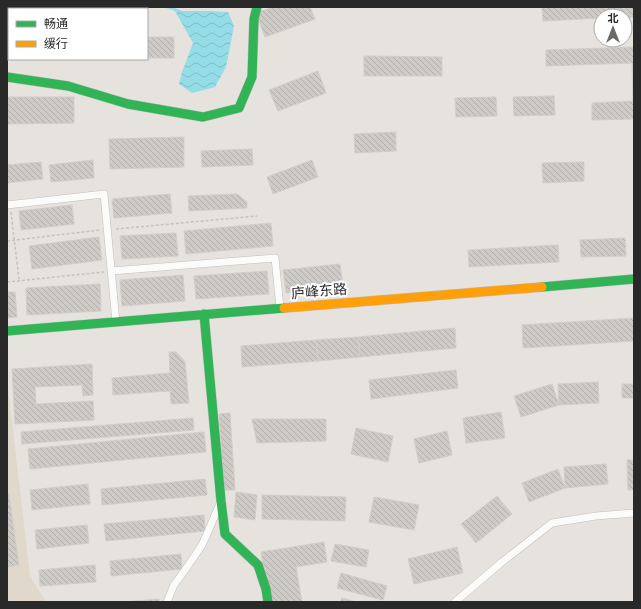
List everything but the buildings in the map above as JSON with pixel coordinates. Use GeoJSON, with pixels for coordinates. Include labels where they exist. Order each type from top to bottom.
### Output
{"type":"FeatureCollection","features":[{"type":"Feature","properties":{"kind":"street"},"geometry":{"type":"LineString","coordinates":[[7,77],[68,86],[128,104],[203,117],[239,108],[252,77],[254,19],[257,7]]}},
{"type":"Feature","properties":{"kind":"street"},"geometry":{"type":"LineString","coordinates":[[8,205],[104,194],[116,322]]}},
{"type":"Feature","properties":{"kind":"street"},"geometry":{"type":"LineString","coordinates":[[111,272],[275,258],[280,308]]}},
{"type":"Feature","properties":{"kind":"street","name":"庐峰东路"},"geometry":{"type":"LineString","coordinates":[[7,332],[634,278]]}},
{"type":"Feature","properties":{"kind":"street"},"geometry":{"type":"LineString","coordinates":[[204,314],[225,534],[258,565],[266,589],[268,602]]}},
{"type":"Feature","properties":{"kind":"street"},"geometry":{"type":"LineString","coordinates":[[167,602],[174,585],[204,539],[221,501]]}},
{"type":"Feature","properties":{"kind":"street"},"geometry":{"type":"LineString","coordinates":[[456,602],[502,562],[552,523],[596,516],[634,513]]}},
{"type":"Feature","properties":{"kind":"path"},"geometry":{"type":"LineString","coordinates":[[8,205],[18,280]]}},
{"type":"Feature","properties":{"kind":"path"},"geometry":{"type":"LineString","coordinates":[[7,242],[107,229],[257,216]]}},
{"type":"Feature","properties":{"kind":"path"},"geometry":{"type":"LineString","coordinates":[[7,282],[111,272]]}},
{"type":"Feature","properties":{"kind":"shaded area"},"geometry":{"type":"Polygon","coordinates":[[[7,379],[30,576],[46,602],[7,602],[7,379]]]}},
{"type":"Feature","properties":{"kind":"water"},"geometry":{"type":"Polygon","coordinates":[[[163,7],[173,7],[182,11],[228,12],[234,26],[226,67],[215,87],[192,93],[179,84],[193,43],[175,11],[163,7]]]}},
{"type":"Feature","properties":{"kind":"traffic: fast"},"geometry":{"type":"LineString","coordinates":[[7,77],[68,86],[128,104],[203,117],[239,108],[252,77],[254,19],[257,7]]}},
{"type":"Feature","properties":{"kind":"traffic: fast"},"geometry":{"type":"LineString","coordinates":[[542,287],[634,279]]}},
{"type":"Feature","properties":{"kind":"traffic: fast"},"geometry":{"type":"LineString","coordinates":[[7,331],[284,308]]}},
{"type":"Feature","properties":{"kind":"traffic: fast"},"geometry":{"type":"LineString","coordinates":[[204,314],[225,534],[258,565],[266,589],[268,602]]}},
{"type":"Feature","properties":{"kind":"traffic: slow"},"geometry":{"type":"LineString","coordinates":[[284,308],[542,287]]}}]}
